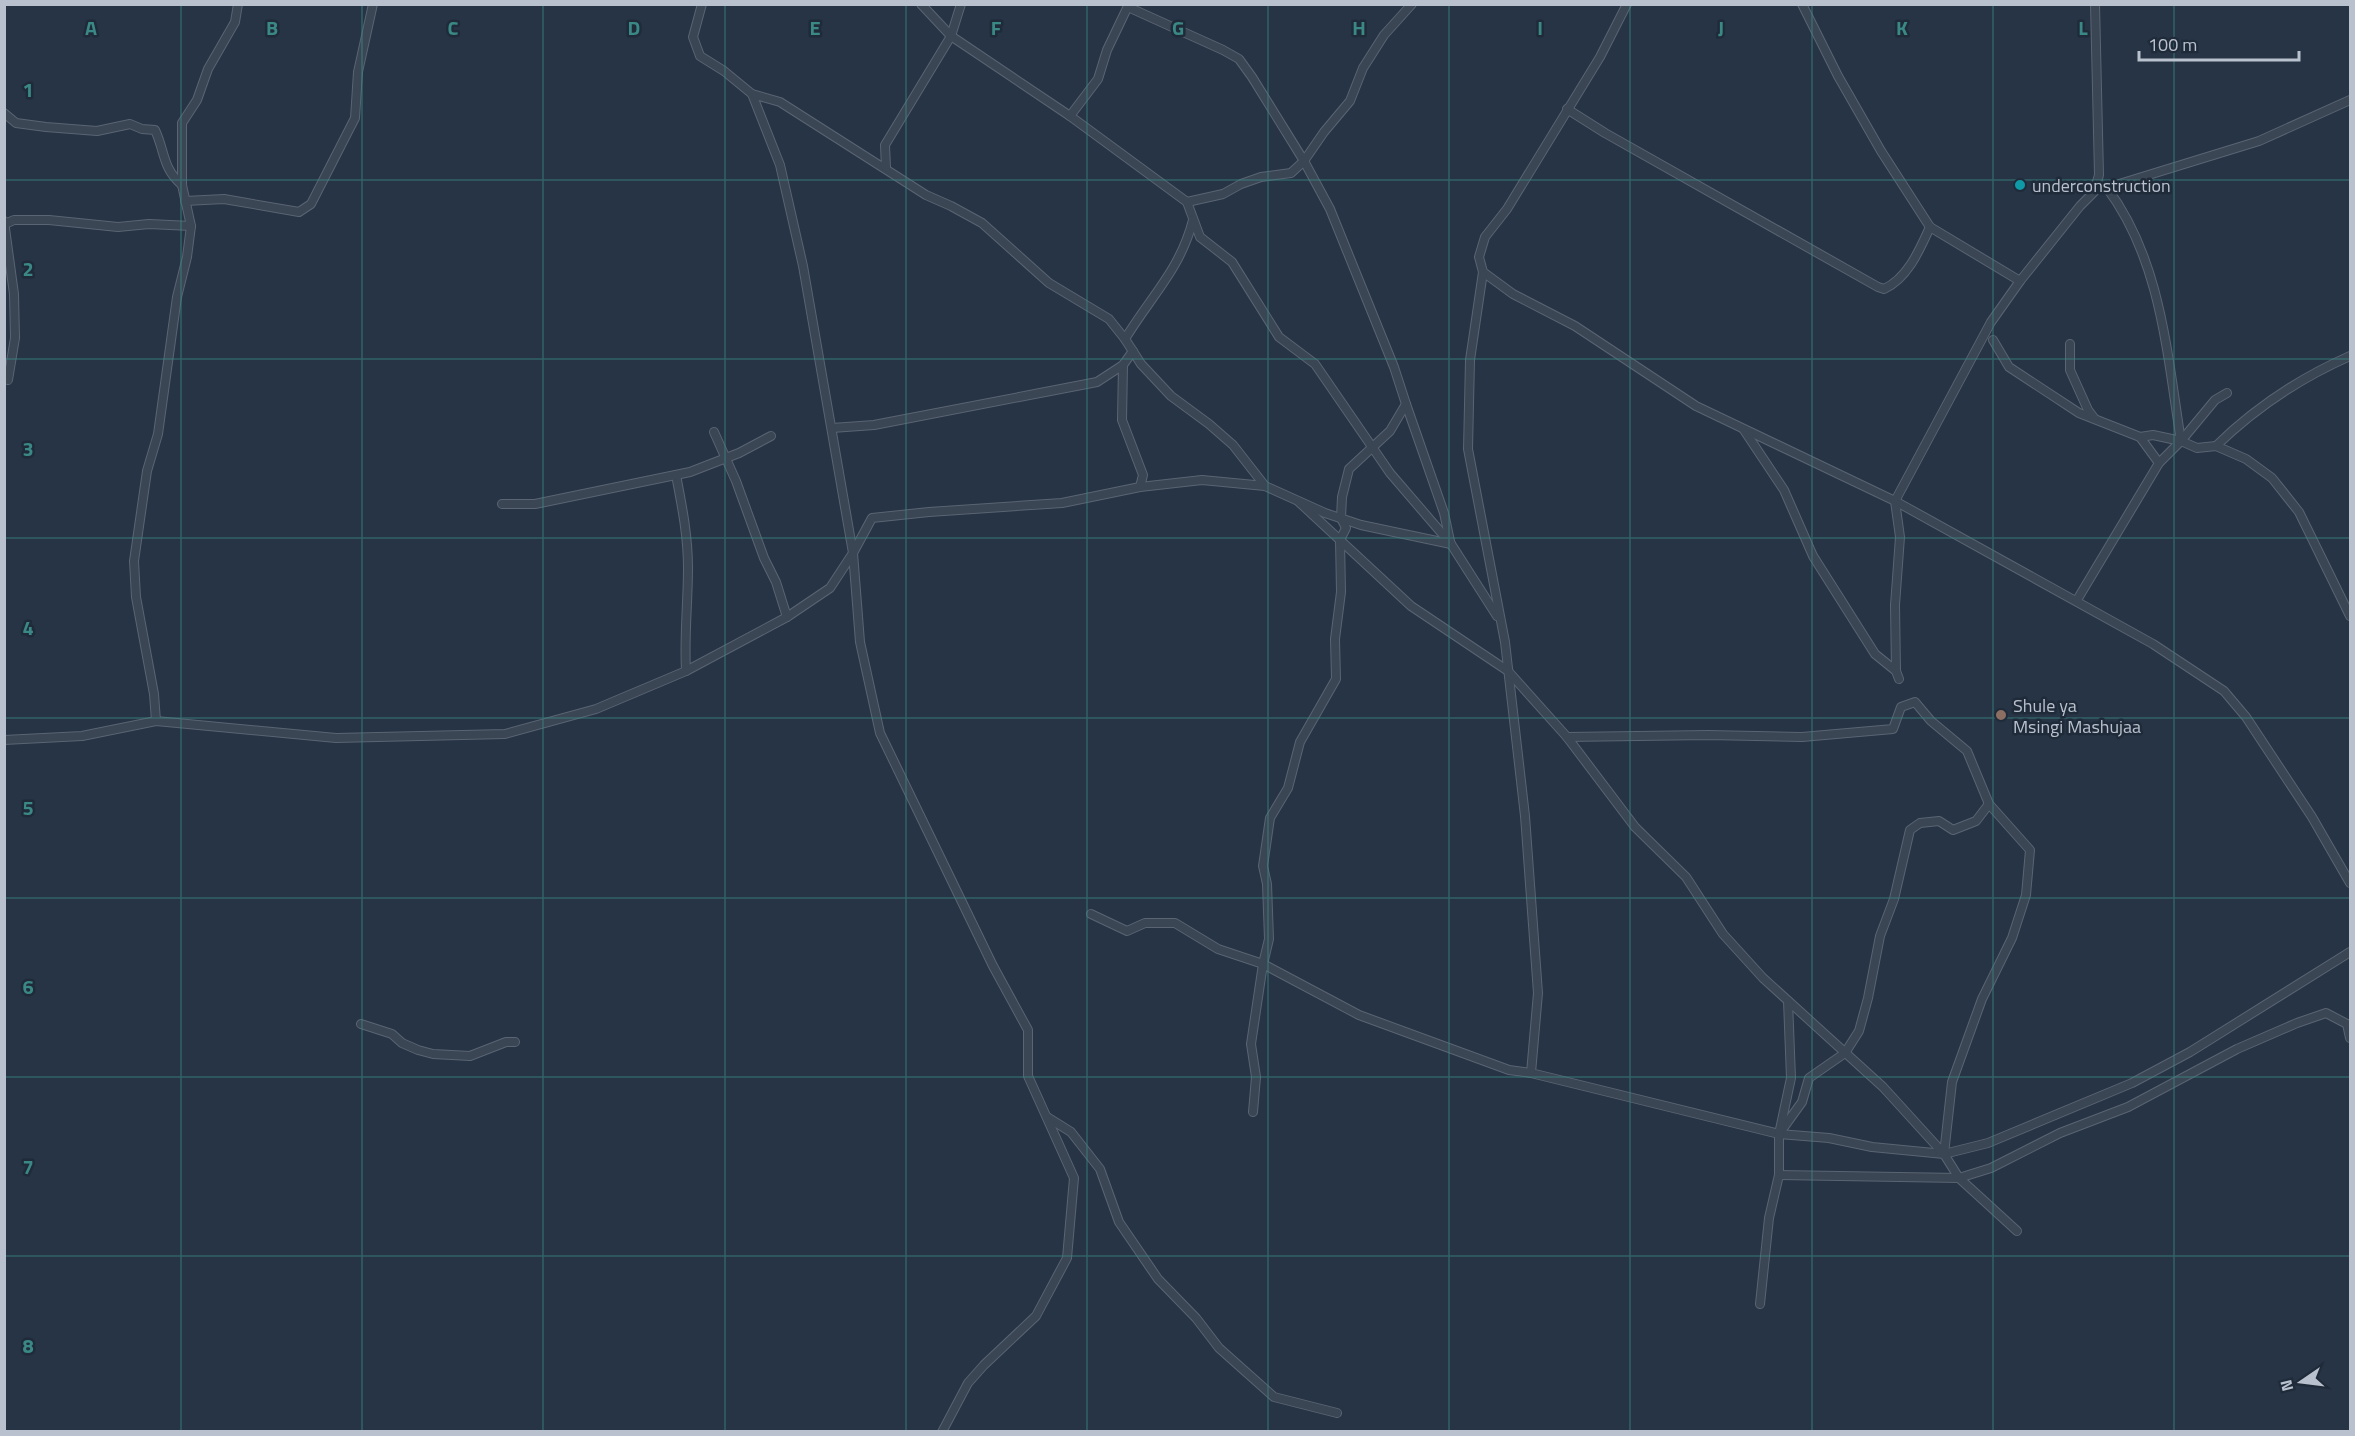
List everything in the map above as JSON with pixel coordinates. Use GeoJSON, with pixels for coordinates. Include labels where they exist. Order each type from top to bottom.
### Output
{"type":"FeatureCollection","features":[{"type":"Feature","properties":{"kind":"street"},"geometry":{"type":"LineString","coordinates":[[156,720],[154,694],[136,597],[134,561],[147,471],[158,434],[177,297],[187,257],[191,226],[182,185],[182,123],[196,100],[208,69],[235,22],[238,4]]}},
{"type":"Feature","properties":{"kind":"street"},"geometry":{"type":"LineString","coordinates":[[185,201],[224,199],[299,212],[312,204],[355,118],[358,72],[373,4]]}},
{"type":"Feature","properties":{"kind":"street"},"geometry":{"type":"LineString","coordinates":[[702,4],[693,37],[700,56],[724,71],[752,94],[780,102],[926,195],[982,223],[1049,283],[1109,319],[1141,364],[1171,396],[1233,445],[1265,486]]}},
{"type":"Feature","properties":{"kind":"street"},"geometry":{"type":"LineString","coordinates":[[921,4],[951,36],[1070,116],[1187,202],[1200,237],[1232,262],[1279,337],[1315,364],[1390,473],[1451,544],[1499,621]]}},
{"type":"Feature","properties":{"kind":"street"},"geometry":{"type":"LineString","coordinates":[[886,168],[885,145],[951,36],[961,4]]}},
{"type":"Feature","properties":{"kind":"street"},"geometry":{"type":"LineString","coordinates":[[1187,202],[1223,194],[1261,177],[1291,173],[1304,160],[1350,101],[1363,68],[1384,36],[1412,4]]}},
{"type":"Feature","properties":{"kind":"street"},"geometry":{"type":"LineString","coordinates":[[1532,1073],[1538,993],[1525,816],[1508,671],[1468,449],[1470,360],[1483,272],[1479,256],[1485,237],[1508,209],[1600,57],[1627,4]]}},
{"type":"Feature","properties":{"kind":"street"},"geometry":{"type":"LineString","coordinates":[[1802,4],[1838,76],[1876,142],[1930,227],[2020,281]]}},
{"type":"Feature","properties":{"kind":"street"},"geometry":{"type":"LineString","coordinates":[[2094,192],[2099,174],[2095,4]]}},
{"type":"Feature","properties":{"kind":"street"},"geometry":{"type":"LineString","coordinates":[[1070,116],[1098,79],[1107,50],[1128,6],[1239,59],[1304,160],[1330,209],[1394,368],[1444,513],[1451,544]]}},
{"type":"Feature","properties":{"kind":"street"},"geometry":{"type":"LineString","coordinates":[[752,94],[780,165],[803,266],[853,553],[860,642],[880,733],[956,892],[1028,1030],[1028,1076],[1074,1178],[1067,1258],[1036,1316],[973,1377],[942,1431]]}},
{"type":"Feature","properties":{"kind":"street"},"geometry":{"type":"LineString","coordinates":[[1744,430],[1784,490],[1819,566],[1875,654],[1897,675],[1895,605],[1900,537],[1894,501],[1991,322],[2020,281],[2080,206],[2094,192],[2259,141],[2350,100]]}},
{"type":"Feature","properties":{"kind":"street"},"geometry":{"type":"LineString","coordinates":[[1567,109],[1605,133],[1884,289],[1900,277],[1918,253],[1930,227]]}},
{"type":"Feature","properties":{"kind":"street"},"geometry":{"type":"LineString","coordinates":[[4,122],[5,115],[16,123],[46,127],[97,130],[130,124],[142,129],[154,130],[165,164],[182,185]]}},
{"type":"Feature","properties":{"kind":"street"},"geometry":{"type":"LineString","coordinates":[[2107,188],[2125,212],[2146,258],[2159,311],[2181,441]]}},
{"type":"Feature","properties":{"kind":"street"},"geometry":{"type":"LineString","coordinates":[[8,380],[15,338],[14,294],[5,222],[14,219],[118,227],[149,224],[191,226]]}},
{"type":"Feature","properties":{"kind":"street"},"geometry":{"type":"LineString","coordinates":[[1125,339],[1141,313],[1173,272],[1187,243],[1193,219]]}},
{"type":"Feature","properties":{"kind":"street"},"geometry":{"type":"LineString","coordinates":[[1483,272],[1513,294],[1575,326],[1696,406],[1894,501],[2077,600],[2153,644],[2224,692],[2246,717],[2312,817],[2350,883]]}},
{"type":"Feature","properties":{"kind":"street"},"geometry":{"type":"LineString","coordinates":[[1993,340],[2009,368],[2079,413],[2139,437],[2159,463]]}},
{"type":"Feature","properties":{"kind":"street"},"geometry":{"type":"LineString","coordinates":[[2070,344],[2070,370],[2094,418]]}},
{"type":"Feature","properties":{"kind":"street"},"geometry":{"type":"LineString","coordinates":[[832,428],[885,423],[1097,382],[1123,365],[1133,351]]}},
{"type":"Feature","properties":{"kind":"street"},"geometry":{"type":"LineString","coordinates":[[2216,446],[2244,418],[2280,393],[2350,356]]}},
{"type":"Feature","properties":{"kind":"street"},"geometry":{"type":"LineString","coordinates":[[1123,365],[1122,420],[1143,475],[1140,487]]}},
{"type":"Feature","properties":{"kind":"street"},"geometry":{"type":"LineString","coordinates":[[2077,600],[2159,463],[2181,441],[2215,400],[2227,393]]}},
{"type":"Feature","properties":{"kind":"street"},"geometry":{"type":"LineString","coordinates":[[1253,1112],[1256,1077],[1251,1044],[1269,939],[1267,884],[1263,866],[1270,818],[1288,788],[1300,742],[1336,679],[1335,639],[1341,592],[1340,540],[1346,528],[1341,518],[1342,497],[1349,469],[1390,431],[1406,404]]}},
{"type":"Feature","properties":{"kind":"street"},"geometry":{"type":"LineString","coordinates":[[714,432],[764,558],[776,582],[787,617]]}},
{"type":"Feature","properties":{"kind":"street"},"geometry":{"type":"LineString","coordinates":[[2139,437],[2153,435],[2181,441],[2197,448],[2216,446],[2246,459],[2272,478],[2299,512],[2350,616]]}},
{"type":"Feature","properties":{"kind":"street"},"geometry":{"type":"LineString","coordinates":[[502,504],[536,504],[675,475],[726,458],[771,436]]}},
{"type":"Feature","properties":{"kind":"street"},"geometry":{"type":"LineString","coordinates":[[675,475],[686,525],[688,568],[686,671]]}},
{"type":"Feature","properties":{"kind":"street"},"geometry":{"type":"LineString","coordinates":[[4,740],[81,736],[156,720],[336,738],[505,734],[596,709],[686,671],[787,617],[830,588],[872,519],[929,512],[1062,503],[1140,487],[1202,480],[1265,486],[1361,525],[1451,544]]}},
{"type":"Feature","properties":{"kind":"street"},"geometry":{"type":"LineString","coordinates":[[1294,498],[1411,606],[1508,671],[1567,737],[1635,827],[1686,878],[1723,934],[1763,978],[1883,1087],[1944,1154],[1959,1178],[2017,1231]]}},
{"type":"Feature","properties":{"kind":"street"},"geometry":{"type":"LineString","coordinates":[[1567,737],[1708,735],[1802,737],[1893,729],[1901,708],[1915,702],[1931,721],[1967,751],[1989,804],[2030,850],[2026,895],[2012,938],[1982,999],[1952,1082],[1944,1154]]}},
{"type":"Feature","properties":{"kind":"street"},"geometry":{"type":"LineString","coordinates":[[1779,1134],[1802,1102],[1809,1078],[1845,1053],[1859,1031],[1880,936],[1894,900],[1910,830],[1920,824],[1939,821],[1953,830],[1976,820],[1989,804]]}},
{"type":"Feature","properties":{"kind":"street"},"geometry":{"type":"LineString","coordinates":[[1091,914],[1127,931],[1145,923],[1175,923],[1218,949],[1263,964],[1359,1015],[1509,1070],[1532,1073],[1779,1134],[1829,1138],[1872,1147],[1944,1154],[1988,1143],[2132,1083],[2190,1052],[2350,952]]}},
{"type":"Feature","properties":{"kind":"street"},"geometry":{"type":"LineString","coordinates":[[1760,1304],[1769,1218],[1779,1175],[1779,1134],[1791,1078],[1788,1001]]}},
{"type":"Feature","properties":{"kind":"street"},"geometry":{"type":"LineString","coordinates":[[1779,1175],[1959,1178],[1991,1168],[2060,1132],[2128,1107],[2237,1049],[2297,1023],[2326,1013],[2347,1024],[2350,1038]]}},
{"type":"Feature","properties":{"kind":"street"},"geometry":{"type":"LineString","coordinates":[[361,1024],[392,1034],[402,1043],[433,1054],[470,1056],[506,1042],[515,1042]]}},
{"type":"Feature","properties":{"kind":"street"},"geometry":{"type":"LineString","coordinates":[[1045,1116],[1071,1132],[1100,1168],[1119,1222],[1158,1279],[1196,1318],[1219,1348],[1274,1397],[1337,1413]]}},
{"type":"Feature","properties":{"kind":"place","name":"underconstruction"},"geometry":{"type":"Point","coordinates":[2020,185]}},
{"type":"Feature","properties":{"kind":"place","name":"Shule ya Msingi Mashujaa"},"geometry":{"type":"Point","coordinates":[2001,715]}}]}
